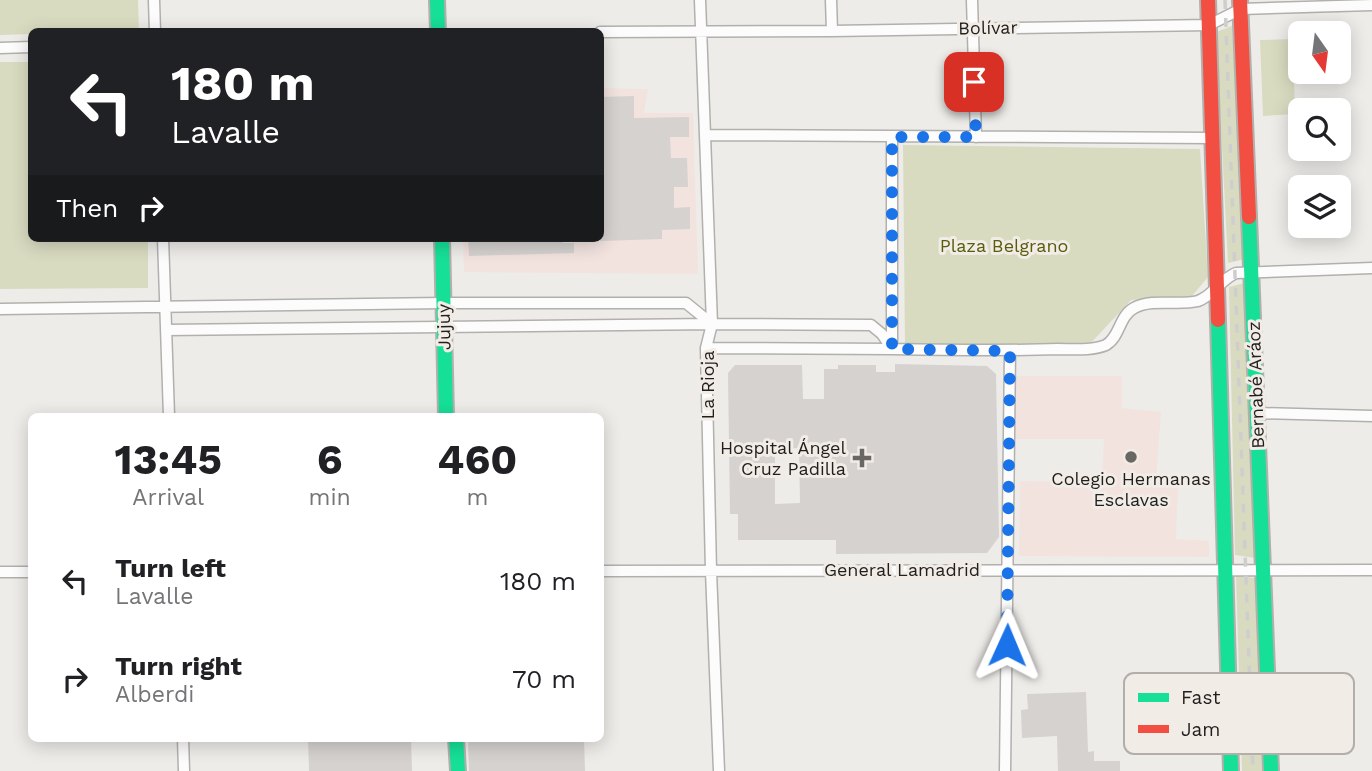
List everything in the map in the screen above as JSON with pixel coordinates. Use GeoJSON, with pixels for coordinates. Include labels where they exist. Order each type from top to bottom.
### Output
{"type":"FeatureCollection","features":[{"type":"Feature","properties":{"kind":"street"},"geometry":{"type":"LineString","coordinates":[[154,0],[155,28]]}},
{"type":"Feature","properties":{"kind":"street"},"geometry":{"type":"LineString","coordinates":[[437,0],[438,28]]}},
{"type":"Feature","properties":{"kind":"street","name":"La Rioja"},"geometry":{"type":"LineString","coordinates":[[700,0],[712,324],[706,348],[719,771]]}},
{"type":"Feature","properties":{"kind":"street"},"geometry":{"type":"LineString","coordinates":[[831,0],[832,31]]}},
{"type":"Feature","properties":{"kind":"street"},"geometry":{"type":"LineString","coordinates":[[972,0],[976,137]]}},
{"type":"Feature","properties":{"kind":"street","name":"Bernabé Aráoz"},"geometry":{"type":"LineString","coordinates":[[1208,0],[1228,673]]}},
{"type":"Feature","properties":{"kind":"street","name":"Bolívar"},"geometry":{"type":"LineString","coordinates":[[604,32],[1209,25],[1240,4],[1369,3]]}},
{"type":"Feature","properties":{"kind":"street","name":"Bernabé Aráoz"},"geometry":{"type":"LineString","coordinates":[[1240,4],[1253,272],[1267,673]]}},
{"type":"Feature","properties":{"kind":"street"},"geometry":{"type":"LineString","coordinates":[[0,48],[28,47]]}},
{"type":"Feature","properties":{"kind":"street"},"geometry":{"type":"LineString","coordinates":[[706,135],[1212,138]]}},
{"type":"Feature","properties":{"kind":"street"},"geometry":{"type":"LineString","coordinates":[[892,137],[892,349]]}},
{"type":"Feature","properties":{"kind":"street"},"geometry":{"type":"LineString","coordinates":[[163,242],[169,413]]}},
{"type":"Feature","properties":{"kind":"street","name":"Jujuy"},"geometry":{"type":"LineString","coordinates":[[443,242],[446,413]]}},
{"type":"Feature","properties":{"kind":"street"},"geometry":{"type":"LineString","coordinates":[[706,348],[1010,351],[1092,348],[1107,344],[1134,307],[1205,298],[1227,276],[1236,272],[1372,268]]}},
{"type":"Feature","properties":{"kind":"street"},"geometry":{"type":"LineString","coordinates":[[0,309],[444,303],[686,303],[712,324]]}},
{"type":"Feature","properties":{"kind":"street"},"geometry":{"type":"LineString","coordinates":[[166,330],[712,324],[872,325],[892,349]]}},
{"type":"Feature","properties":{"kind":"street"},"geometry":{"type":"LineString","coordinates":[[1005,771],[1010,351]]}},
{"type":"Feature","properties":{"kind":"street"},"geometry":{"type":"LineString","coordinates":[[1257,414],[1372,416]]}},
{"type":"Feature","properties":{"kind":"street","name":"General Lamadrid"},"geometry":{"type":"LineString","coordinates":[[604,571],[1372,570]]}},
{"type":"Feature","properties":{"kind":"street"},"geometry":{"type":"LineString","coordinates":[[0,572],[28,572]]}},
{"type":"Feature","properties":{"kind":"street"},"geometry":{"type":"LineString","coordinates":[[183,742],[184,771]]}},
{"type":"Feature","properties":{"kind":"street"},"geometry":{"type":"LineString","coordinates":[[456,742],[458,771]]}},
{"type":"Feature","properties":{"kind":"shaded area"},"geometry":{"type":"Polygon","coordinates":[[[604,88],[648,89],[644,113],[693,113],[698,274],[464,272],[463,242],[604,242],[604,88]]]}},
{"type":"Feature","properties":{"kind":"shaded area","name":"Colegio Hermanas Esclavas"},"geometry":{"type":"Polygon","coordinates":[[[1015,376],[1122,376],[1122,408],[1161,412],[1156,480],[1178,482],[1176,539],[1209,541],[1209,557],[1019,556],[1020,481],[1085,482],[1085,474],[1102,476],[1104,439],[1015,439],[1015,376]]]}},
{"type":"Feature","properties":{"kind":"green space"},"geometry":{"type":"Polygon","coordinates":[[[0,0],[138,0],[139,28],[28,28],[28,34],[0,35],[0,0]]]}},
{"type":"Feature","properties":{"kind":"green space"},"geometry":{"type":"Polygon","coordinates":[[[1232,26],[1245,259],[1228,263],[1216,32],[1232,26]]]}},
{"type":"Feature","properties":{"kind":"green space"},"geometry":{"type":"Polygon","coordinates":[[[1288,39],[1288,84],[1294,84],[1295,98],[1288,98],[1288,114],[1263,116],[1260,40],[1288,39]]]}},
{"type":"Feature","properties":{"kind":"green space"},"geometry":{"type":"Polygon","coordinates":[[[0,62],[28,62],[28,242],[148,242],[148,288],[0,289],[0,62]]]}},
{"type":"Feature","properties":{"kind":"green space","name":"Plaza Belgrano"},"geometry":{"type":"Polygon","coordinates":[[[903,145],[1200,149],[1208,277],[1192,296],[1131,300],[1089,345],[905,346],[903,145]]]}},
{"type":"Feature","properties":{"kind":"green space"},"geometry":{"type":"Polygon","coordinates":[[[1244,283],[1255,558],[1235,555],[1229,287],[1244,283]]]}},
{"type":"Feature","properties":{"kind":"green space"},"geometry":{"type":"Polygon","coordinates":[[[1236,576],[1256,578],[1259,673],[1239,673],[1236,576]]]}},
{"type":"Feature","properties":{"kind":"green space"},"geometry":{"type":"Polygon","coordinates":[[[1241,754],[1261,754],[1262,771],[1242,771],[1241,754]]]}},
{"type":"Feature","properties":{"kind":"building"},"geometry":{"type":"Polygon","coordinates":[[[634,96],[634,118],[689,117],[689,137],[670,137],[671,158],[687,158],[688,187],[674,187],[674,208],[690,207],[690,229],[662,230],[662,239],[604,241],[604,97],[634,96]]]}},
{"type":"Feature","properties":{"kind":"building"},"geometry":{"type":"Polygon","coordinates":[[[468,242],[574,243],[574,253],[469,256],[468,242]]]}},
{"type":"Feature","properties":{"kind":"building","name":"Hospital Ángel Cruz Padilla"},"geometry":{"type":"Polygon","coordinates":[[[895,364],[987,366],[996,374],[999,537],[987,553],[836,554],[836,540],[738,540],[738,514],[730,514],[728,373],[735,365],[802,365],[803,399],[824,399],[824,369],[838,369],[838,365],[876,365],[876,372],[895,372],[895,364]],[[799,448],[775,449],[775,504],[800,503],[799,448]]]}},
{"type":"Feature","properties":{"kind":"building"},"geometry":{"type":"Polygon","coordinates":[[[1086,692],[1088,752],[1094,751],[1094,761],[1120,761],[1120,771],[1058,771],[1057,736],[1022,738],[1021,710],[1028,709],[1027,694],[1086,692]]]}},
{"type":"Feature","properties":{"kind":"building"},"geometry":{"type":"Polygon","coordinates":[[[308,742],[411,742],[412,771],[309,771],[308,742]]]}},
{"type":"Feature","properties":{"kind":"building"},"geometry":{"type":"Polygon","coordinates":[[[468,742],[584,742],[585,771],[469,771],[468,742]]]}},
{"type":"Feature","properties":{"kind":"railway"},"geometry":{"type":"LineString","coordinates":[[1225,0],[1249,673]]}},
{"type":"Feature","properties":{"kind":"railway"},"geometry":{"type":"LineString","coordinates":[[1252,754],[1253,771]]}},
{"type":"Feature","properties":{"kind":"traffic: fast"},"geometry":{"type":"LineString","coordinates":[[437,0],[438,28]]}},
{"type":"Feature","properties":{"kind":"traffic: fast"},"geometry":{"type":"LineString","coordinates":[[1249,217],[1267,673]]}},
{"type":"Feature","properties":{"kind":"traffic: fast"},"geometry":{"type":"LineString","coordinates":[[442,242],[446,413]]}},
{"type":"Feature","properties":{"kind":"traffic: fast"},"geometry":{"type":"LineString","coordinates":[[1218,320],[1228,673]]}},
{"type":"Feature","properties":{"kind":"traffic: fast"},"geometry":{"type":"LineString","coordinates":[[456,742],[458,771]]}},
{"type":"Feature","properties":{"kind":"traffic: fast"},"geometry":{"type":"LineString","coordinates":[[1231,754],[1231,771]]}},
{"type":"Feature","properties":{"kind":"traffic: fast"},"geometry":{"type":"LineString","coordinates":[[1270,754],[1271,771]]}},
{"type":"Feature","properties":{"kind":"traffic: jam"},"geometry":{"type":"LineString","coordinates":[[1208,0],[1218,320]]}},
{"type":"Feature","properties":{"kind":"traffic: jam"},"geometry":{"type":"LineString","coordinates":[[1240,0],[1249,217]]}},
{"type":"Feature","properties":{"kind":"place","name":"Colegio Hermanas Esclavas"},"geometry":{"type":"Point","coordinates":[1131,457]}},
{"type":"Feature","properties":{"kind":"place","name":"Hospital Ángel Cruz Padilla"},"geometry":{"type":"Point","coordinates":[862,458]}},
{"type":"Feature","properties":{"kind":"route"},"geometry":{"type":"LineString","coordinates":[[974,82],[976,137],[892,137],[892,349],[1010,351],[1007,645]]}}]}
